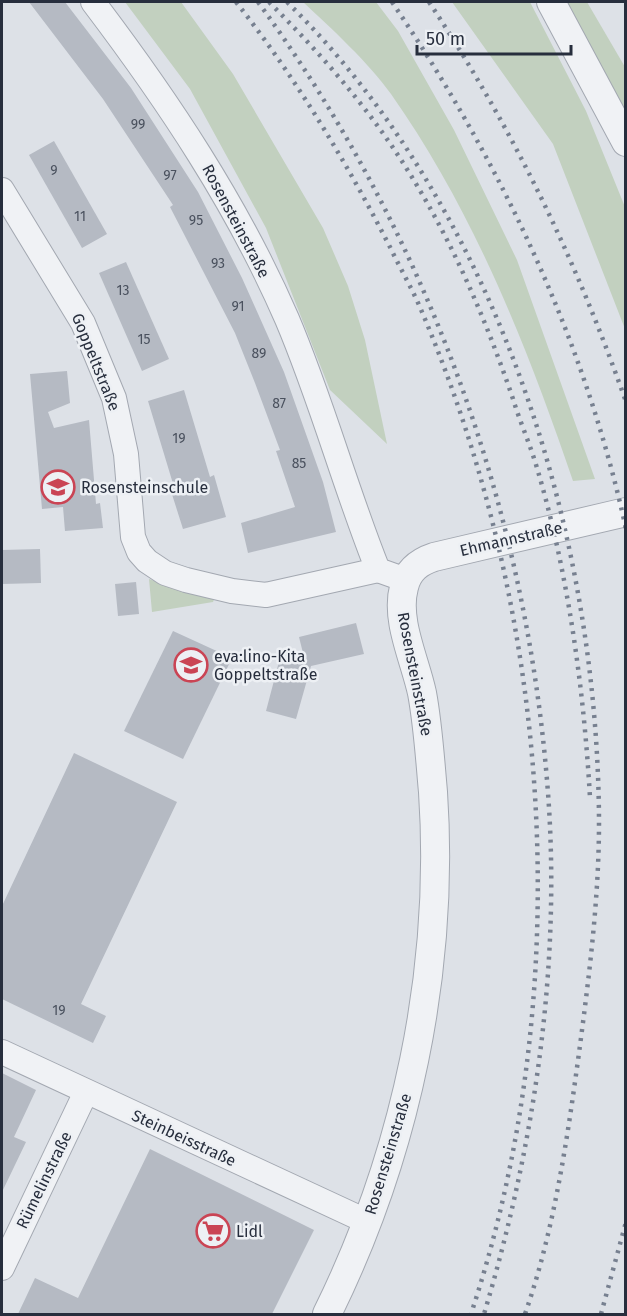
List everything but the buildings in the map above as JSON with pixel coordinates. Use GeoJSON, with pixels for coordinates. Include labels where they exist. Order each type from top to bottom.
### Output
{"type":"FeatureCollection","features":[{"type":"Feature","properties":{"kind":"street","name":"Rosensteinstraße"},"geometry":{"type":"LineString","coordinates":[[93,2],[174,113],[249,238],[286,318],[319,401],[378,570]]}},
{"type":"Feature","properties":{"kind":"street"},"geometry":{"type":"LineString","coordinates":[[551,2],[626,142]]}},
{"type":"Feature","properties":{"kind":"street","name":"Goppeltstraße"},"geometry":{"type":"LineString","coordinates":[[2,190],[83,322],[114,398],[126,454],[133,537],[139,552],[147,561],[165,573],[186,580],[266,596],[378,570]]}},
{"type":"Feature","properties":{"kind":"street","name":"Ehmannstraße"},"geometry":{"type":"LineString","coordinates":[[406,580],[418,563],[434,557],[626,512]]}},
{"type":"Feature","properties":{"kind":"street"},"geometry":{"type":"LineString","coordinates":[[378,570],[406,580]]}},
{"type":"Feature","properties":{"kind":"street","name":"Rosensteinstraße"},"geometry":{"type":"LineString","coordinates":[[327,1314],[368,1222],[392,1149],[415,1054],[426,988],[434,878],[431,773],[422,693],[403,614],[402,596],[406,580]]}},
{"type":"Feature","properties":{"kind":"street","name":"Steinbeisstraße"},"geometry":{"type":"LineString","coordinates":[[2,1052],[368,1222]]}},
{"type":"Feature","properties":{"kind":"street","name":"Rümelinstraße"},"geometry":{"type":"LineString","coordinates":[[2,1268],[86,1092]]}},
{"type":"Feature","properties":{"kind":"green space"},"geometry":{"type":"Polygon","coordinates":[[[125,2],[181,2],[233,74],[323,228],[348,286],[365,340],[387,444],[330,390],[266,228],[190,89],[125,2]]]}},
{"type":"Feature","properties":{"kind":"green space"},"geometry":{"type":"Polygon","coordinates":[[[303,2],[376,2],[398,31],[454,130],[517,260],[595,479],[573,481],[537,380],[496,281],[448,185],[421,139],[372,70],[303,2]]]}},
{"type":"Feature","properties":{"kind":"green space"},"geometry":{"type":"Polygon","coordinates":[[[452,2],[530,2],[586,111],[625,207],[625,329],[553,144],[452,2]]]}},
{"type":"Feature","properties":{"kind":"green space"},"geometry":{"type":"Polygon","coordinates":[[[551,2],[587,2],[625,67],[625,142],[551,2]]]}},
{"type":"Feature","properties":{"kind":"green space"},"geometry":{"type":"Polygon","coordinates":[[[149,579],[192,594],[215,597],[213,602],[152,612],[149,579]]]}},
{"type":"Feature","properties":{"kind":"railway"},"geometry":{"type":"LineString","coordinates":[[236,2],[300,91],[338,153],[374,217],[422,312],[466,431],[500,554],[523,681],[536,809],[537,937],[527,1065],[505,1191],[471,1314]]}},
{"type":"Feature","properties":{"kind":"railway"},"geometry":{"type":"LineString","coordinates":[[258,2],[318,90],[371,183],[418,278],[458,377],[491,479],[517,582],[536,687],[548,793],[551,859],[551,925],[547,991],[530,1122],[502,1251],[484,1314]]}},
{"type":"Feature","properties":{"kind":"railway"},"geometry":{"type":"LineString","coordinates":[[269,2],[342,81],[403,163],[440,227],[487,329],[534,459],[558,548],[579,674],[590,798]]}},
{"type":"Feature","properties":{"kind":"railway"},"geometry":{"type":"LineString","coordinates":[[287,2],[361,85],[424,176],[478,276],[521,381],[555,490],[579,601],[594,712],[599,822],[595,909],[583,1024],[564,1152],[552,1218],[525,1314]]}},
{"type":"Feature","properties":{"kind":"railway"},"geometry":{"type":"LineString","coordinates":[[392,2],[468,125],[503,189],[534,254],[587,389],[609,459],[626,529]]}},
{"type":"Feature","properties":{"kind":"railway"},"geometry":{"type":"LineString","coordinates":[[429,2],[488,97],[540,195],[586,297],[626,402]]}},
{"type":"Feature","properties":{"kind":"railway"},"geometry":{"type":"LineString","coordinates":[[601,1314],[626,1222]]}},
{"type":"Feature","properties":{"kind":"place","name":"Rosensteinschule"},"geometry":{"type":"Point","coordinates":[58,487]}},
{"type":"Feature","properties":{"kind":"place","name":"eva:lino-Kita Goppeltstraße"},"geometry":{"type":"Point","coordinates":[191,665]}},
{"type":"Feature","properties":{"kind":"place","name":"Lidl"},"geometry":{"type":"Point","coordinates":[213,1231]}}]}
